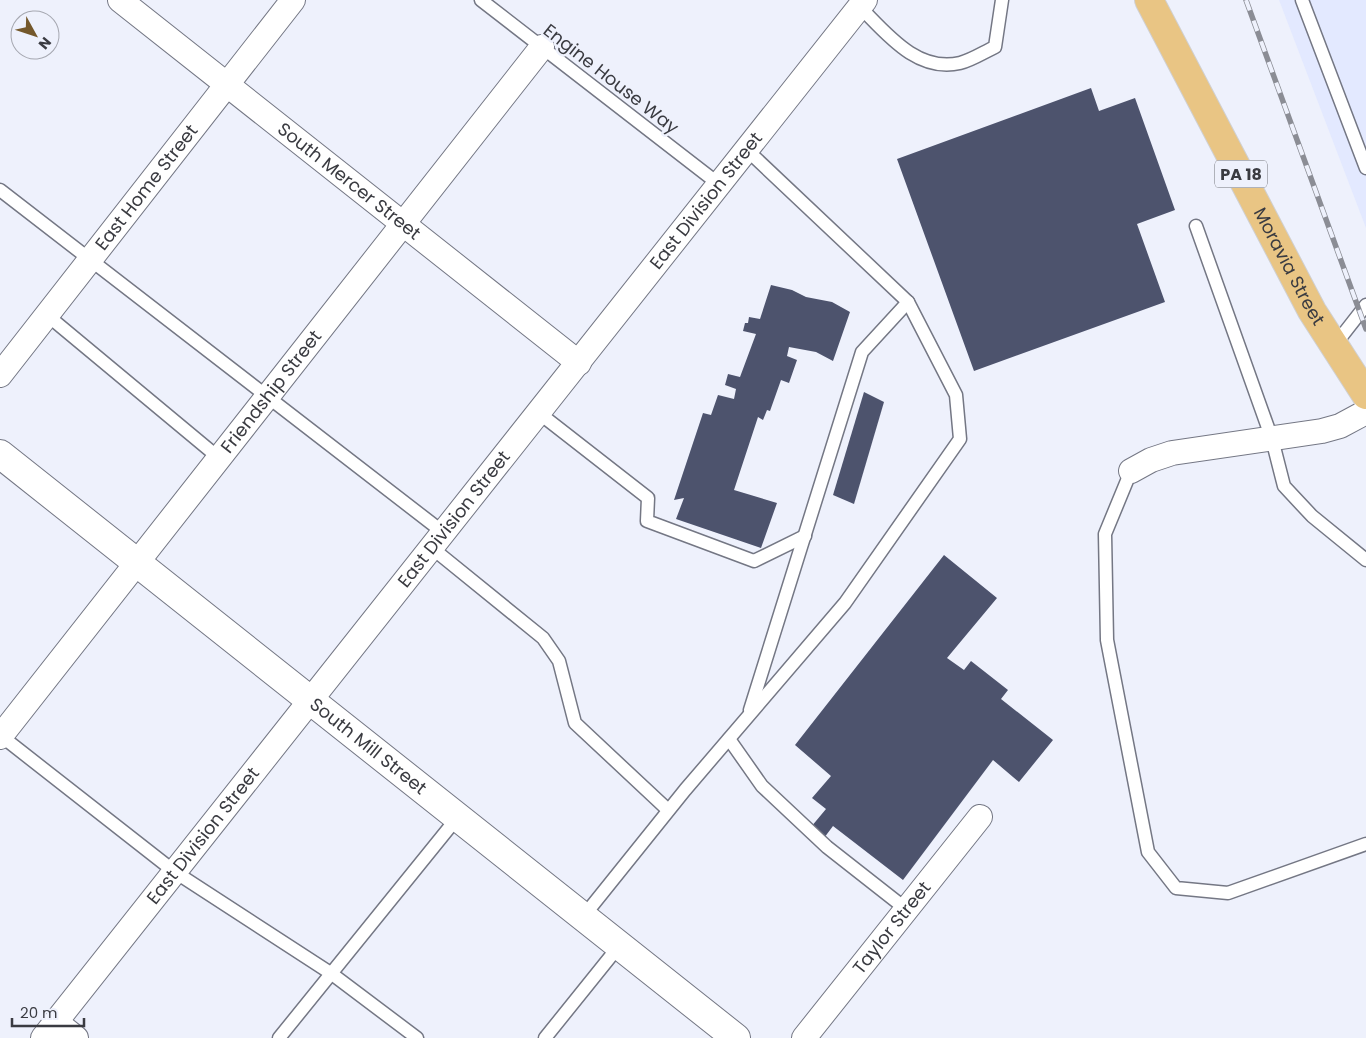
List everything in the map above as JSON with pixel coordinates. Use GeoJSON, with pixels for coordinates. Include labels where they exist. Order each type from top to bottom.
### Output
{"type":"FeatureCollection","features":[{"type":"Feature","properties":{"kind":"main road","name":"Moravia Street"},"geometry":{"type":"LineString","coordinates":[[1149,0],[1312,312],[1333,347]]}},
{"type":"Feature","properties":{"kind":"main road","name":"PA 18"},"geometry":{"type":"LineString","coordinates":[[1333,347],[1366,395]]}},
{"type":"Feature","properties":{"kind":"street","name":"South Mercer Street"},"geometry":{"type":"LineString","coordinates":[[120,0],[580,363]]}},
{"type":"Feature","properties":{"kind":"street","name":"East Home Street"},"geometry":{"type":"LineString","coordinates":[[0,375],[229,85],[293,0]]}},
{"type":"Feature","properties":{"kind":"street","name":"East Division Street"},"geometry":{"type":"LineString","coordinates":[[50,1030],[720,185],[855,5]]}},
{"type":"Feature","properties":{"kind":"street","name":"Friendship Street"},"geometry":{"type":"LineString","coordinates":[[0,736],[542,47]]}},
{"type":"Feature","properties":{"kind":"street"},"geometry":{"type":"LineString","coordinates":[[1131,471],[1151,460],[1172,453],[1322,431],[1340,426],[1366,412]]}},
{"type":"Feature","properties":{"kind":"street","name":"South Mill Street"},"geometry":{"type":"LineString","coordinates":[[0,454],[736,1038]]}},
{"type":"Feature","properties":{"kind":"street","name":"Taylor Street"},"geometry":{"type":"LineString","coordinates":[[804,1038],[980,817]]}},
{"type":"Feature","properties":{"kind":"street"},"geometry":{"type":"LineString","coordinates":[[50,1030],[76,1038]]}},
{"type":"Feature","properties":{"kind":"lane","name":"Engine House Way"},"geometry":{"type":"LineString","coordinates":[[481,0],[720,185]]}},
{"type":"Feature","properties":{"kind":"lane"},"geometry":{"type":"LineString","coordinates":[[855,5],[893,42],[913,55],[938,63],[959,63],[995,47],[1002,0]]}},
{"type":"Feature","properties":{"kind":"lane"},"geometry":{"type":"LineString","coordinates":[[1302,0],[1366,168]]}},
{"type":"Feature","properties":{"kind":"lane"},"geometry":{"type":"LineString","coordinates":[[583,917],[668,810],[845,603],[960,439],[956,395],[908,302],[747,150]]}},
{"type":"Feature","properties":{"kind":"lane"},"geometry":{"type":"LineString","coordinates":[[0,190],[268,396],[438,540],[543,638],[559,661],[575,723],[668,810]]}},
{"type":"Feature","properties":{"kind":"lane"},"geometry":{"type":"LineString","coordinates":[[1196,226],[1272,438],[1284,486],[1312,516],[1366,560]]}},
{"type":"Feature","properties":{"kind":"lane"},"geometry":{"type":"LineString","coordinates":[[749,715],[862,352],[908,302]]}},
{"type":"Feature","properties":{"kind":"lane"},"geometry":{"type":"LineString","coordinates":[[1333,347],[1366,305]]}},
{"type":"Feature","properties":{"kind":"lane"},"geometry":{"type":"LineString","coordinates":[[47,314],[219,458]]}},
{"type":"Feature","properties":{"kind":"lane"},"geometry":{"type":"LineString","coordinates":[[539,413],[648,498],[647,521],[754,562],[805,536]]}},
{"type":"Feature","properties":{"kind":"lane"},"geometry":{"type":"LineString","coordinates":[[1131,471],[1105,534],[1108,640],[1148,852],[1176,888],[1228,893],[1366,844]]}},
{"type":"Feature","properties":{"kind":"lane"},"geometry":{"type":"LineString","coordinates":[[0,736],[175,872],[332,974],[417,1038]]}},
{"type":"Feature","properties":{"kind":"lane"},"geometry":{"type":"LineString","coordinates":[[728,739],[762,786],[827,846],[906,909]]}},
{"type":"Feature","properties":{"kind":"lane"},"geometry":{"type":"LineString","coordinates":[[279,1038],[457,818]]}},
{"type":"Feature","properties":{"kind":"lane"},"geometry":{"type":"LineString","coordinates":[[545,1038],[619,946]]}},
{"type":"Feature","properties":{"kind":"shaded area"},"geometry":{"type":"Polygon","coordinates":[[[1279,0],[1366,0],[1366,228],[1279,0]]]}},
{"type":"Feature","properties":{"kind":"building"},"geometry":{"type":"Polygon","coordinates":[[[1091,88],[1099,111],[1135,98],[1175,210],[1137,224],[1165,302],[974,371],[897,159],[1091,88]]]}},
{"type":"Feature","properties":{"kind":"building"},"geometry":{"type":"Polygon","coordinates":[[[771,285],[792,290],[806,297],[832,302],[850,312],[833,361],[816,352],[789,347],[787,356],[797,360],[789,383],[781,380],[770,411],[767,410],[763,420],[758,417],[734,490],[777,503],[761,548],[676,519],[684,498],[674,500],[703,413],[711,415],[718,395],[734,399],[736,389],[725,385],[728,374],[740,377],[756,334],[743,331],[745,323],[748,323],[749,317],[760,319],[771,285]]]}},
{"type":"Feature","properties":{"kind":"building"},"geometry":{"type":"Polygon","coordinates":[[[864,392],[884,402],[854,504],[833,495],[864,392]]]}},
{"type":"Feature","properties":{"kind":"building"},"geometry":{"type":"Polygon","coordinates":[[[944,555],[997,598],[947,658],[964,670],[971,661],[1008,690],[1001,699],[1053,740],[1019,782],[993,760],[903,880],[833,826],[824,838],[811,827],[826,809],[812,798],[831,776],[795,745],[944,555]]]}},
{"type":"Feature","properties":{"kind":"railway"},"geometry":{"type":"LineString","coordinates":[[1246,0],[1366,329]]}}]}
